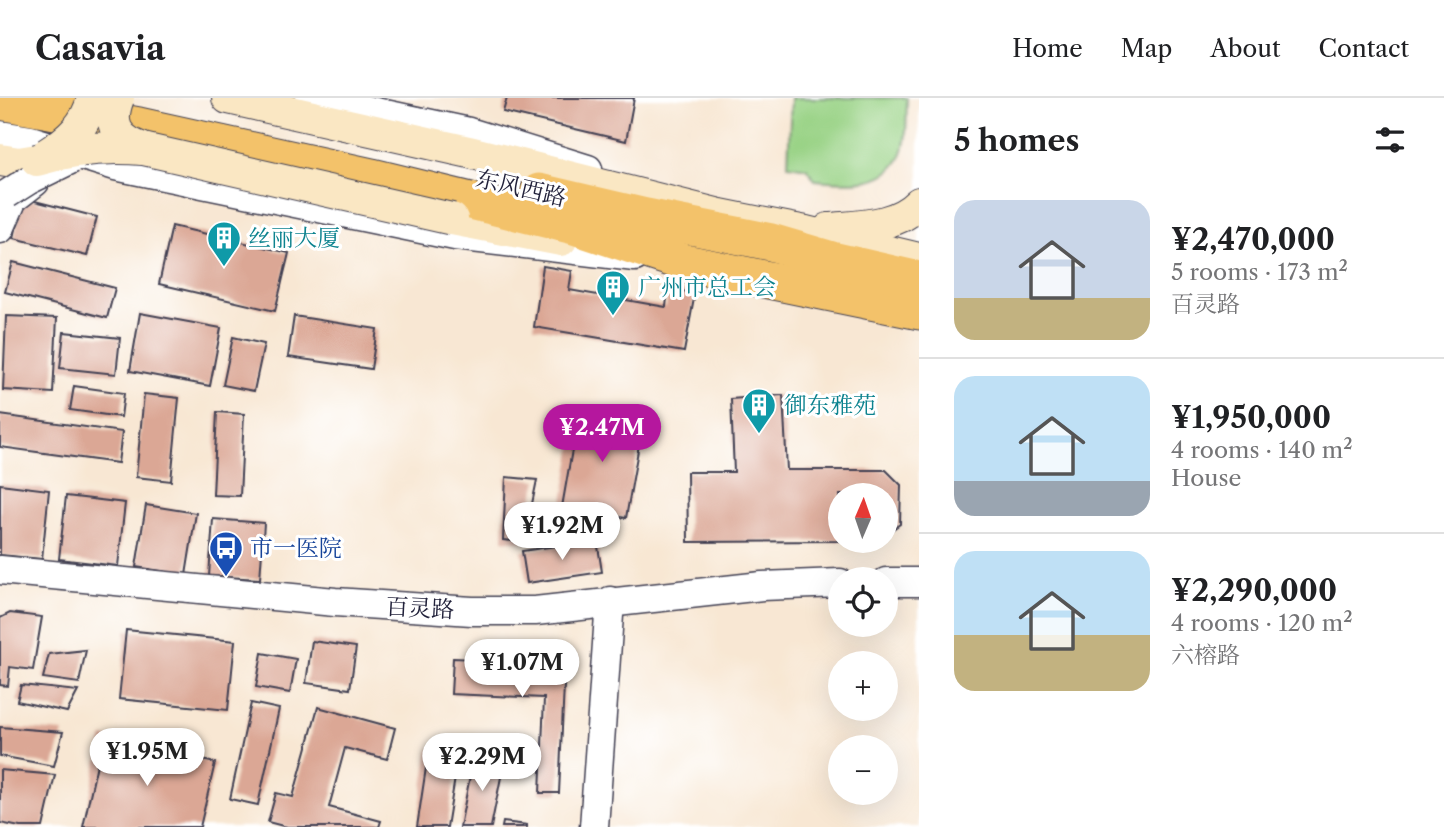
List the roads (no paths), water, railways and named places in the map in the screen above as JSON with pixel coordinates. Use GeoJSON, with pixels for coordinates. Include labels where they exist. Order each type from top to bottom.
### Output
{"type":"FeatureCollection","features":[{"type":"Feature","properties":{"kind":"highway","name":"东风西路"},"geometry":{"type":"LineString","coordinates":[[120,98],[646,217],[771,242],[832,260],[919,305]]}},
{"type":"Feature","properties":{"kind":"highway","name":"东风西路"},"geometry":{"type":"LineString","coordinates":[[0,100],[139,126],[454,208],[573,226],[685,263],[919,305]]}},
{"type":"Feature","properties":{"kind":"main road"},"geometry":{"type":"LineString","coordinates":[[45,157],[84,145],[93,98]]}},
{"type":"Feature","properties":{"kind":"main road"},"geometry":{"type":"LineString","coordinates":[[120,98],[112,118],[116,131],[132,148]]}},
{"type":"Feature","properties":{"kind":"main road"},"geometry":{"type":"LineString","coordinates":[[228,98],[469,152],[720,215],[806,232],[919,260]]}},
{"type":"Feature","properties":{"kind":"main road"},"geometry":{"type":"LineString","coordinates":[[0,160],[19,163],[67,151],[132,148],[454,208]]}},
{"type":"Feature","properties":{"kind":"main road"},"geometry":{"type":"LineString","coordinates":[[771,242],[806,232],[886,223],[900,217],[919,203]]}},
{"type":"Feature","properties":{"kind":"street"},"geometry":{"type":"LineString","coordinates":[[310,98],[469,132],[536,151],[720,215]]}},
{"type":"Feature","properties":{"kind":"street"},"geometry":{"type":"LineString","coordinates":[[0,135],[84,145],[115,166],[455,236],[685,263]]}},
{"type":"Feature","properties":{"kind":"street"},"geometry":{"type":"LineString","coordinates":[[0,229],[13,199],[84,145]]}},
{"type":"Feature","properties":{"kind":"street"},"geometry":{"type":"LineString","coordinates":[[4,198],[29,180],[74,158],[132,148]]}},
{"type":"Feature","properties":{"kind":"street"},"geometry":{"type":"LineString","coordinates":[[4,198],[45,157]]}},
{"type":"Feature","properties":{"kind":"street","name":"百灵路"},"geometry":{"type":"LineString","coordinates":[[0,570],[413,608],[535,611],[762,586],[828,583]]}},
{"type":"Feature","properties":{"kind":"street"},"geometry":{"type":"LineString","coordinates":[[898,582],[919,582]]}},
{"type":"Feature","properties":{"kind":"street"},"geometry":{"type":"LineString","coordinates":[[594,827],[610,601]]}},
{"type":"Feature","properties":{"kind":"place","name":"丝丽大厦"},"geometry":{"type":"Point","coordinates":[224,268]}},
{"type":"Feature","properties":{"kind":"place","name":"广州市总工会"},"geometry":{"type":"Point","coordinates":[613,317]}},
{"type":"Feature","properties":{"kind":"place","name":"御东雅苑"},"geometry":{"type":"Point","coordinates":[759,435]}},
{"type":"Feature","properties":{"kind":"place","name":"市一医院"},"geometry":{"type":"Point","coordinates":[226,578]}}]}
